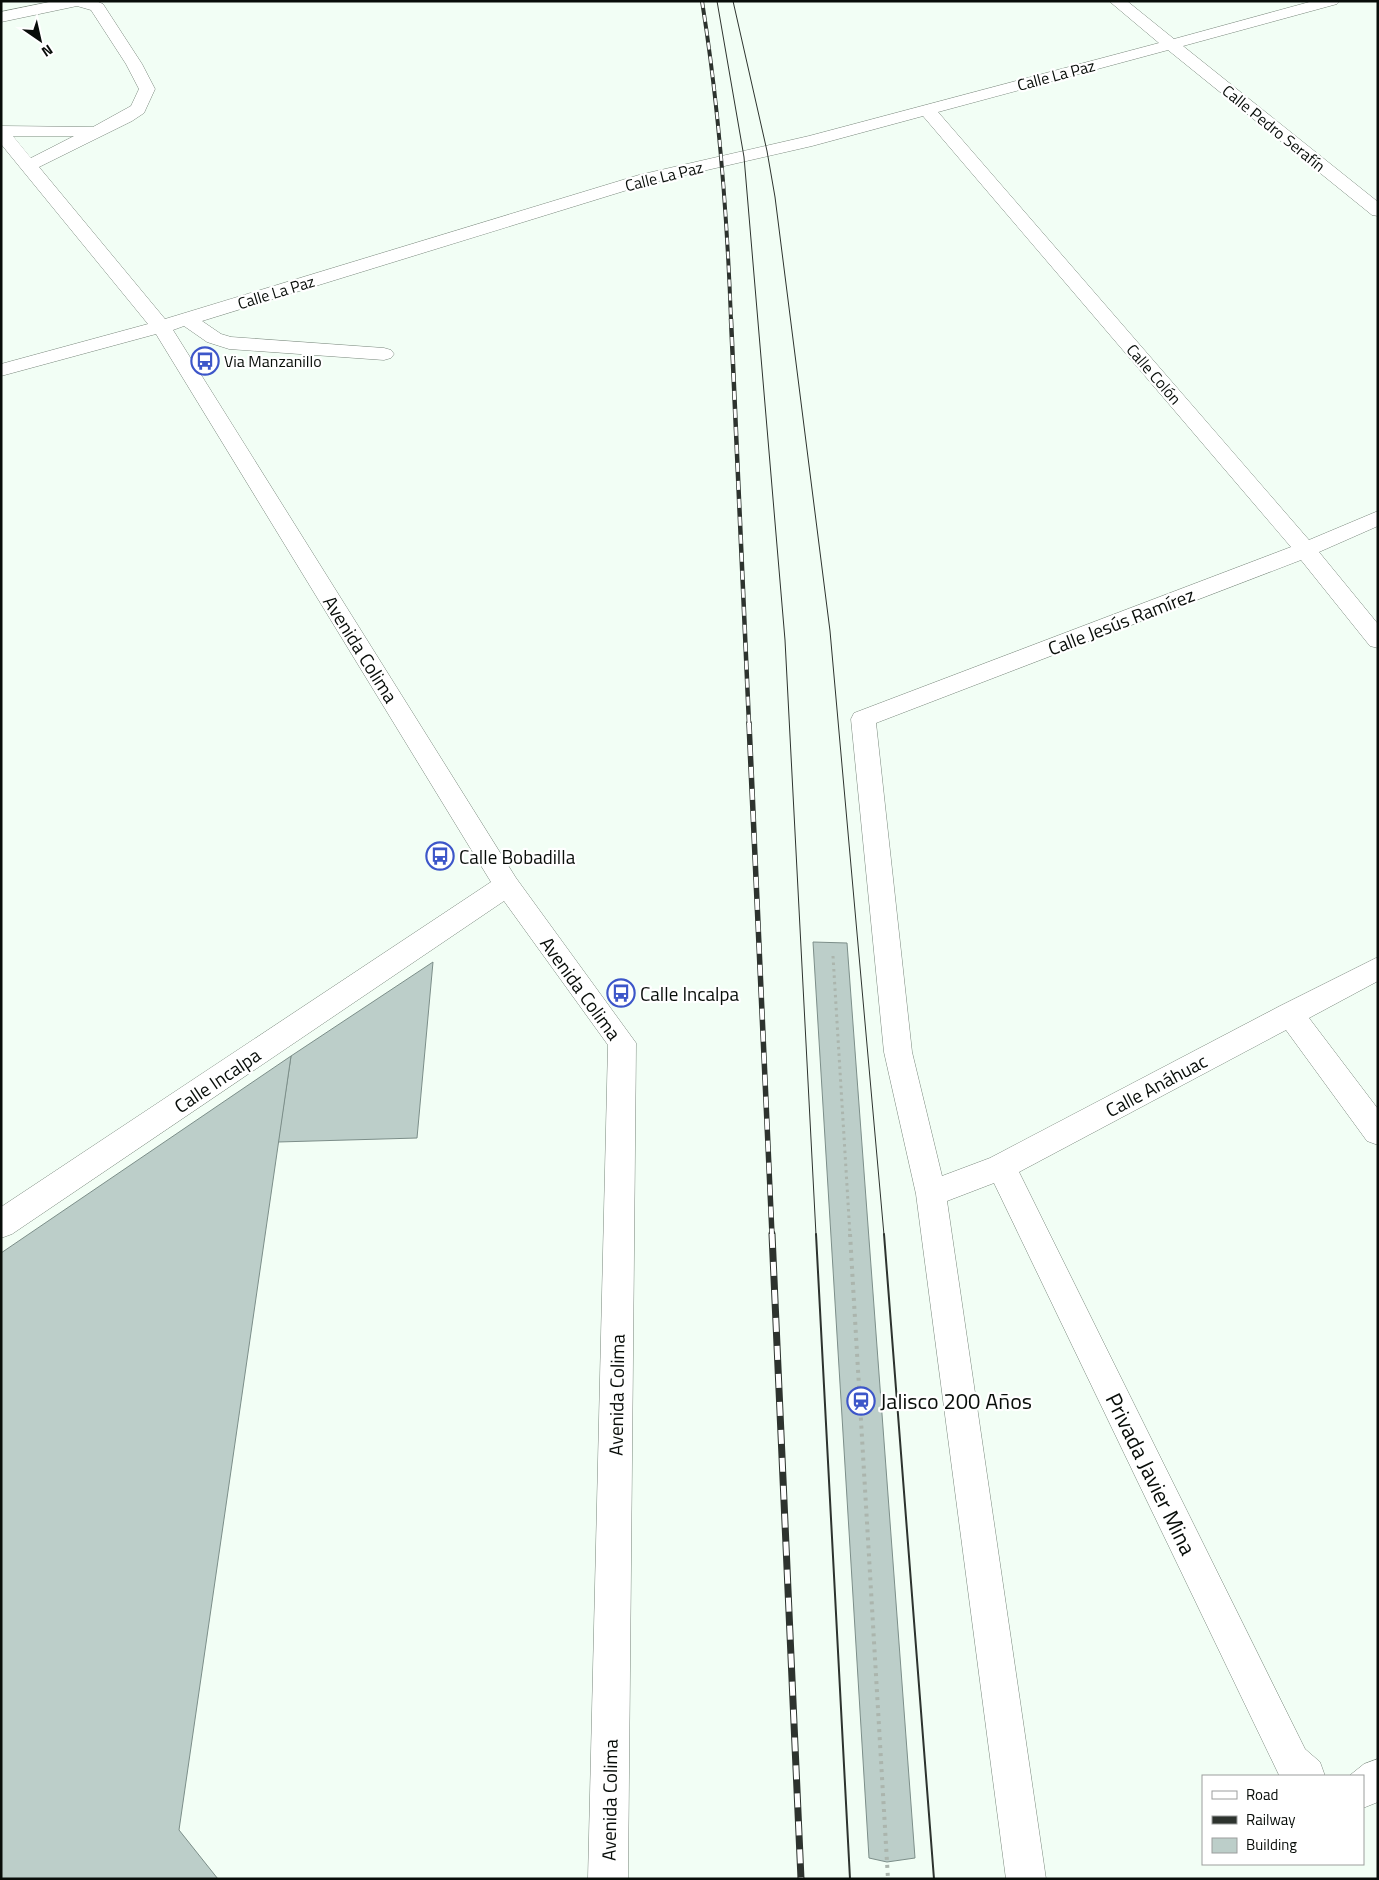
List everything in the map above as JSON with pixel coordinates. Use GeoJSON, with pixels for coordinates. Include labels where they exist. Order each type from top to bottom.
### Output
{"type":"FeatureCollection","features":[{"type":"Feature","properties":{"kind":"street"},"geometry":{"type":"LineString","coordinates":[[1,17],[76,1],[88,2],[97,8],[134,64],[147,89],[138,109],[97,132],[28,166]]}},
{"type":"Feature","properties":{"kind":"street","name":"Calle Pedro Serafín"},"geometry":{"type":"LineString","coordinates":[[1117,1],[1378,211]]}},
{"type":"Feature","properties":{"kind":"street","name":"Calle La Paz"},"geometry":{"type":"LineString","coordinates":[[1,370],[161,327],[645,180],[812,141],[928,111],[1332,1]]}},
{"type":"Feature","properties":{"kind":"street","name":"Calle Colón"},"geometry":{"type":"LineString","coordinates":[[928,111],[1305,550],[1378,640]]}},
{"type":"Feature","properties":{"kind":"street"},"geometry":{"type":"LineString","coordinates":[[1,132],[97,132]]}},
{"type":"Feature","properties":{"kind":"street","name":"Avenida Colima"},"geometry":{"type":"LineString","coordinates":[[1,132],[161,327],[507,885],[622,1043],[608,1879]]}},
{"type":"Feature","properties":{"kind":"street"},"geometry":{"type":"LineString","coordinates":[[187,319],[214,338],[229,343],[384,354]]}},
{"type":"Feature","properties":{"kind":"street","name":"Calle Jesús Ramírez"},"geometry":{"type":"LineString","coordinates":[[931,1194],[898,1052],[863,719],[1305,550],[1378,518]]}},
{"type":"Feature","properties":{"kind":"street","name":"Calle Incalpa"},"geometry":{"type":"LineString","coordinates":[[1,1224],[507,885]]}},
{"type":"Feature","properties":{"kind":"street","name":"Calle Anáhuac"},"geometry":{"type":"LineString","coordinates":[[931,1194],[1002,1167],[1378,968]]}},
{"type":"Feature","properties":{"kind":"street"},"geometry":{"type":"LineString","coordinates":[[1290,1014],[1378,1132]]}},
{"type":"Feature","properties":{"kind":"street","name":"Privada Javier Mina"},"geometry":{"type":"LineString","coordinates":[[1002,1167],[1292,1762],[1305,1775]]}},
{"type":"Feature","properties":{"kind":"street"},"geometry":{"type":"LineString","coordinates":[[931,1194],[1026,1879]]}},
{"type":"Feature","properties":{"kind":"street"},"geometry":{"type":"LineString","coordinates":[[1364,1788],[1378,1778]]}},
{"type":"Feature","properties":{"kind":"path"},"geometry":{"type":"LineString","coordinates":[[833,956],[888,1879]]}},
{"type":"Feature","properties":{"kind":"building","name":"Jalisco 200 Años"},"geometry":{"type":"Polygon","coordinates":[[[813,942],[847,943],[915,1858],[887,1862],[869,1858],[813,942]]]}},
{"type":"Feature","properties":{"kind":"building"},"geometry":{"type":"Polygon","coordinates":[[[433,962],[417,1138],[278,1142],[291,1056],[433,962]]]}},
{"type":"Feature","properties":{"kind":"building"},"geometry":{"type":"Polygon","coordinates":[[[291,1056],[179,1830],[218,1879],[1,1879],[1,1253],[291,1056]]]}},
{"type":"Feature","properties":{"kind":"tram line"},"geometry":{"type":"LineString","coordinates":[[717,1],[744,157],[785,640],[816,1235]]}},
{"type":"Feature","properties":{"kind":"tram line"},"geometry":{"type":"LineString","coordinates":[[733,1],[767,151],[775,197],[830,631],[884,1235]]}},
{"type":"Feature","properties":{"kind":"tram line"},"geometry":{"type":"LineString","coordinates":[[816,1234],[850,1879]]}},
{"type":"Feature","properties":{"kind":"tram line"},"geometry":{"type":"LineString","coordinates":[[884,1234],[934,1879]]}},
{"type":"Feature","properties":{"kind":"railway"},"geometry":{"type":"LineString","coordinates":[[702,1],[721,160],[731,320]]}},
{"type":"Feature","properties":{"kind":"railway"},"geometry":{"type":"LineString","coordinates":[[731,319],[749,724]]}},
{"type":"Feature","properties":{"kind":"railway"},"geometry":{"type":"LineString","coordinates":[[749,723],[772,1235]]}},
{"type":"Feature","properties":{"kind":"railway"},"geometry":{"type":"LineString","coordinates":[[772,1234],[801,1879]]}},
{"type":"Feature","properties":{"kind":"place","name":"Via Manzanillo"},"geometry":{"type":"Point","coordinates":[205,361]}},
{"type":"Feature","properties":{"kind":"place","name":"Calle Bobadilla"},"geometry":{"type":"Point","coordinates":[440,856]}},
{"type":"Feature","properties":{"kind":"place","name":"Calle Incalpa"},"geometry":{"type":"Point","coordinates":[621,993]}},
{"type":"Feature","properties":{"kind":"place","name":"Jalisco 200 Años"},"geometry":{"type":"Point","coordinates":[861,1401]}}]}
